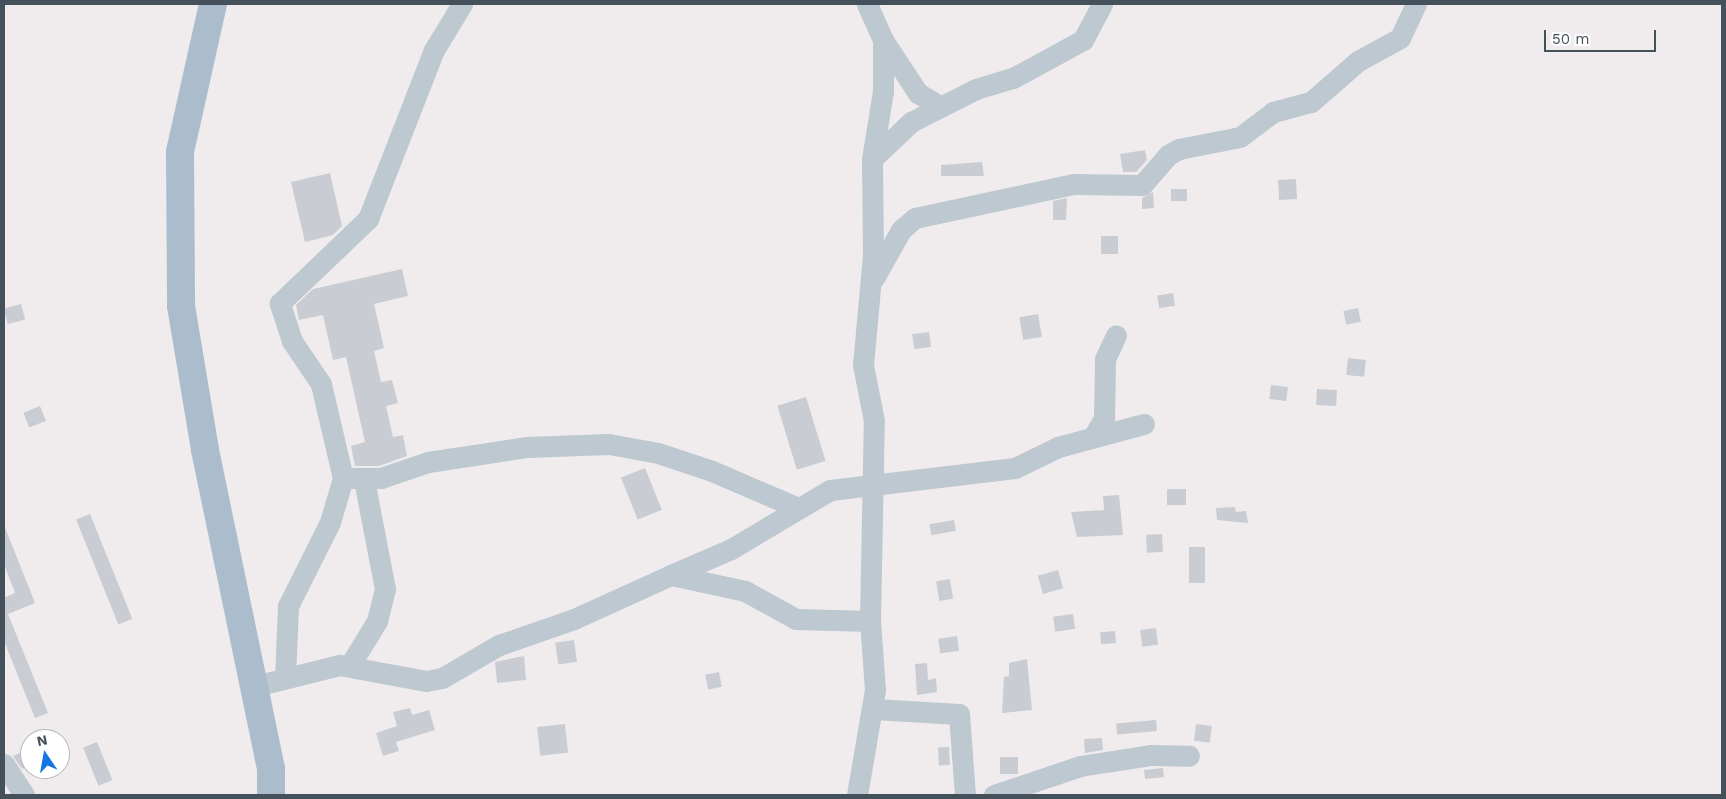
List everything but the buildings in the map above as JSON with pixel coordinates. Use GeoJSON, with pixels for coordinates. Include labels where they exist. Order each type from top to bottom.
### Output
{"type":"FeatureCollection","features":[{"type":"Feature","properties":{"kind":"main road"},"geometry":{"type":"LineString","coordinates":[[213,4],[180,152],[178,258],[185,344],[271,769],[271,795]]}},
{"type":"Feature","properties":{"kind":"street"},"geometry":{"type":"LineString","coordinates":[[285,678],[288,606],[330,522],[343,478],[321,384],[292,341],[280,303],[368,218],[434,50],[462,4]]}},
{"type":"Feature","properties":{"kind":"street"},"geometry":{"type":"LineString","coordinates":[[867,4],[883,40],[918,93],[941,108]]}},
{"type":"Feature","properties":{"kind":"street"},"geometry":{"type":"LineString","coordinates":[[872,159],[905,126],[976,89],[1013,78],[1083,40],[1102,4]]}},
{"type":"Feature","properties":{"kind":"street"},"geometry":{"type":"LineString","coordinates":[[870,284],[901,230],[914,218],[1074,184],[1142,185],[1180,149],[1240,136],[1273,112],[1311,102],[1358,61],[1400,38],[1416,4]]}},
{"type":"Feature","properties":{"kind":"street"},"geometry":{"type":"LineString","coordinates":[[858,795],[874,709],[870,621],[875,487],[874,420],[863,365],[870,284],[872,159],[883,91],[883,40]]}},
{"type":"Feature","properties":{"kind":"street"},"geometry":{"type":"LineString","coordinates":[[1093,437],[1104,419],[1105,359],[1116,334]]}},
{"type":"Feature","properties":{"kind":"street"},"geometry":{"type":"LineString","coordinates":[[255,686],[350,665],[426,681],[442,678],[499,645],[574,619],[731,549],[796,507],[830,490],[875,487],[1015,468],[1093,437],[1144,424]]}},
{"type":"Feature","properties":{"kind":"street"},"geometry":{"type":"LineString","coordinates":[[343,478],[364,480],[472,454],[576,442],[609,444],[658,453],[712,471],[796,507]]}},
{"type":"Feature","properties":{"kind":"street"},"geometry":{"type":"LineString","coordinates":[[350,665],[377,621],[386,588],[364,480]]}},
{"type":"Feature","properties":{"kind":"street"},"geometry":{"type":"LineString","coordinates":[[671,575],[745,591],[796,619],[870,621]]}},
{"type":"Feature","properties":{"kind":"street"},"geometry":{"type":"LineString","coordinates":[[874,709],[959,714],[965,795]]}},
{"type":"Feature","properties":{"kind":"street"},"geometry":{"type":"LineString","coordinates":[[994,795],[1080,766],[1150,755],[1189,756]]}},
{"type":"Feature","properties":{"kind":"street"},"geometry":{"type":"LineString","coordinates":[[4,764],[24,795]]}}]}
